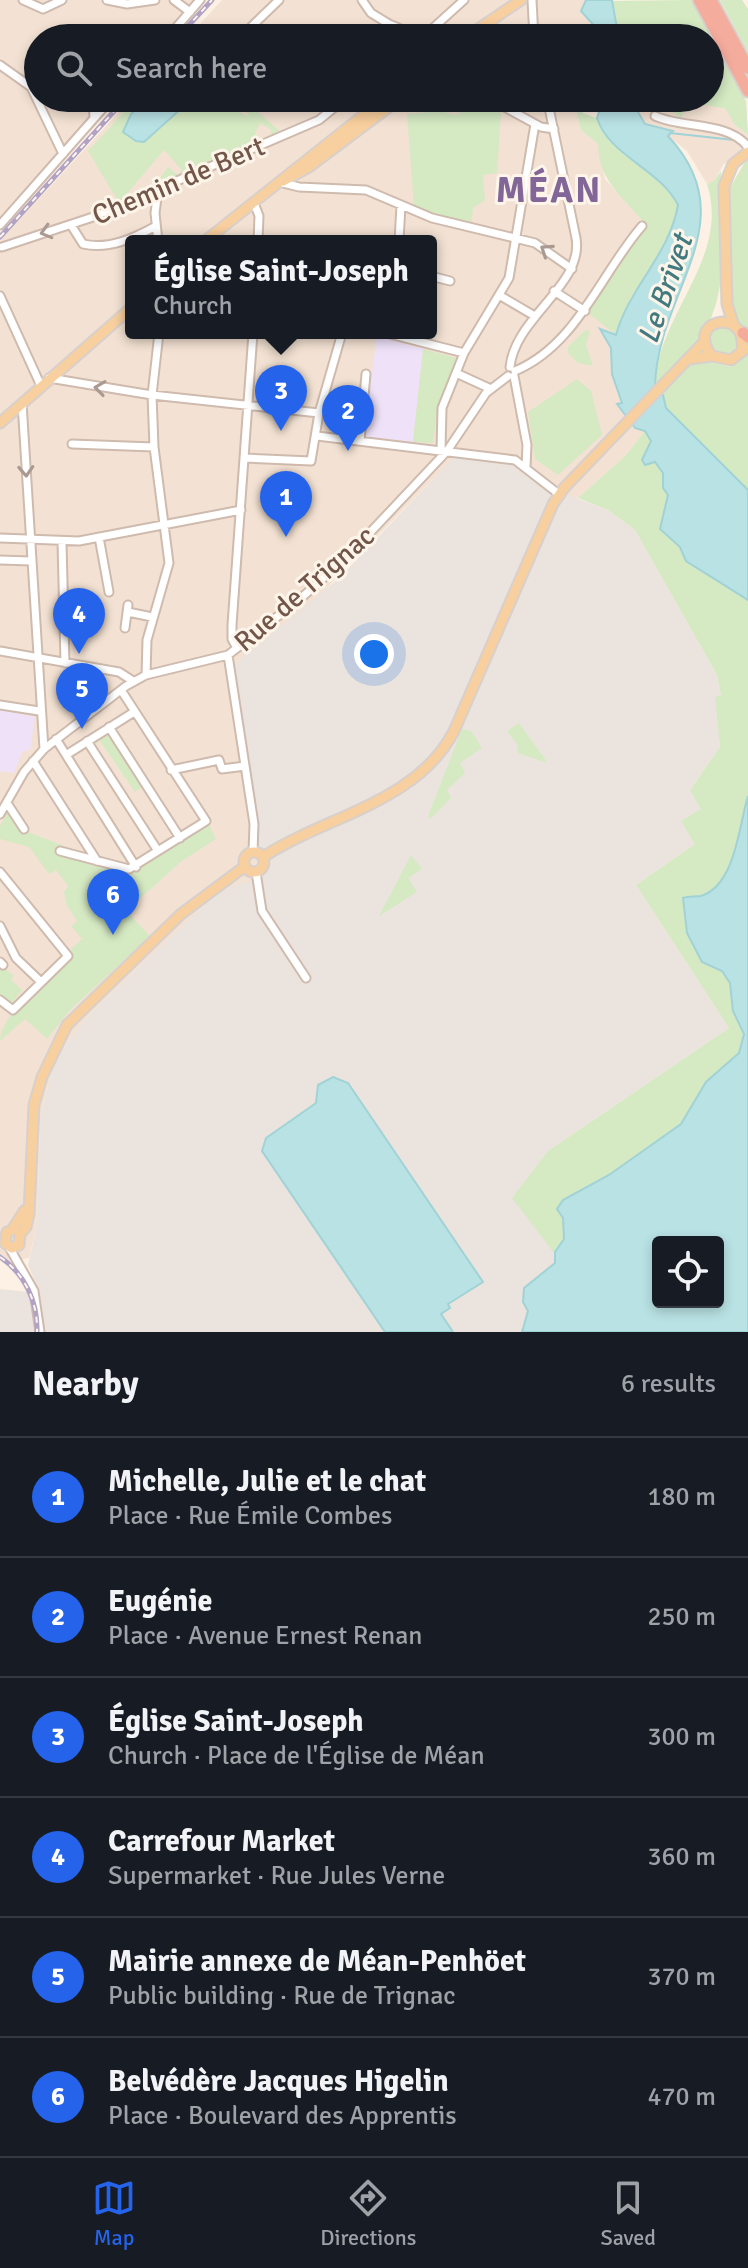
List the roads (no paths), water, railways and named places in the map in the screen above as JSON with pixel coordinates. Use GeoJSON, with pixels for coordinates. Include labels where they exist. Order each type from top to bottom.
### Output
{"type":"FeatureCollection","features":[{"type":"Feature","properties":{"kind":"highway"},"geometry":{"type":"LineString","coordinates":[[699,0],[712,24]]}},
{"type":"Feature","properties":{"kind":"highway"},"geometry":{"type":"LineString","coordinates":[[711,0],[748,68]]}},
{"type":"Feature","properties":{"kind":"highway"},"geometry":{"type":"LineString","coordinates":[[724,46],[748,91]]}},
{"type":"Feature","properties":{"kind":"main road"},"geometry":{"type":"LineString","coordinates":[[487,24],[521,0]]}},
{"type":"Feature","properties":{"kind":"main road"},"geometry":{"type":"LineString","coordinates":[[490,24],[493,20]]}},
{"type":"Feature","properties":{"kind":"main road"},"geometry":{"type":"LineString","coordinates":[[213,235],[366,112]]}},
{"type":"Feature","properties":{"kind":"main road"},"geometry":{"type":"LineString","coordinates":[[279,182],[309,167],[382,112]]}},
{"type":"Feature","properties":{"kind":"main road"},"geometry":{"type":"LineString","coordinates":[[689,359],[712,356],[731,360],[745,349],[746,335],[733,323],[727,304],[724,186],[733,164],[748,150]]}},
{"type":"Feature","properties":{"kind":"main road"},"geometry":{"type":"LineString","coordinates":[[244,867],[244,857],[344,820],[416,776],[439,753],[454,731],[560,495],[705,341],[727,304]]}},
{"type":"Feature","properties":{"kind":"main road"},"geometry":{"type":"LineString","coordinates":[[0,423],[125,313]]}},
{"type":"Feature","properties":{"kind":"main road"},"geometry":{"type":"LineString","coordinates":[[714,324],[733,323]]}},
{"type":"Feature","properties":{"kind":"main road"},"geometry":{"type":"LineString","coordinates":[[705,341],[712,356]]}},
{"type":"Feature","properties":{"kind":"main road"},"geometry":{"type":"LineString","coordinates":[[244,867],[256,872],[263,866],[258,854]]}},
{"type":"Feature","properties":{"kind":"main road"},"geometry":{"type":"LineString","coordinates":[[8,1245],[10,1232],[27,1207],[34,1105],[42,1077],[67,1025],[181,914],[244,867]]}},
{"type":"Feature","properties":{"kind":"main road"},"geometry":{"type":"LineString","coordinates":[[8,1245],[10,1232]]}},
{"type":"Feature","properties":{"kind":"street"},"geometry":{"type":"LineString","coordinates":[[23,0],[43,9],[62,0]]}},
{"type":"Feature","properties":{"kind":"street"},"geometry":{"type":"LineString","coordinates":[[107,0],[127,4],[155,0]]}},
{"type":"Feature","properties":{"kind":"street"},"geometry":{"type":"LineString","coordinates":[[174,0],[190,12]]}},
{"type":"Feature","properties":{"kind":"street"},"geometry":{"type":"LineString","coordinates":[[179,24],[200,0]]}},
{"type":"Feature","properties":{"kind":"street"},"geometry":{"type":"LineString","coordinates":[[254,24],[279,0]]}},
{"type":"Feature","properties":{"kind":"street"},"geometry":{"type":"LineString","coordinates":[[362,0],[371,13],[389,24]]}},
{"type":"Feature","properties":{"kind":"street"},"geometry":{"type":"LineString","coordinates":[[437,24],[464,0]]}},
{"type":"Feature","properties":{"kind":"street"},"geometry":{"type":"LineString","coordinates":[[532,0],[533,24]]}},
{"type":"Feature","properties":{"kind":"street"},"geometry":{"type":"LineString","coordinates":[[0,65],[24,82]]}},
{"type":"Feature","properties":{"kind":"street"},"geometry":{"type":"LineString","coordinates":[[43,112],[63,152]]}},
{"type":"Feature","properties":{"kind":"street"},"geometry":{"type":"LineString","coordinates":[[94,112],[94,118]]}},
{"type":"Feature","properties":{"kind":"street"},"geometry":{"type":"LineString","coordinates":[[0,225],[99,112]]}},
{"type":"Feature","properties":{"kind":"street","name":"Chemin de Bert"},"geometry":{"type":"LineString","coordinates":[[1,246],[71,225],[142,197],[319,120],[329,112]]}},
{"type":"Feature","properties":{"kind":"street"},"geometry":{"type":"LineString","coordinates":[[513,112],[535,124],[554,129]]}},
{"type":"Feature","properties":{"kind":"street"},"geometry":{"type":"LineString","coordinates":[[279,182],[299,187],[366,190],[465,229],[535,243],[572,269],[578,247],[550,112]]}},
{"type":"Feature","properties":{"kind":"street"},"geometry":{"type":"LineString","coordinates":[[655,116],[727,132],[739,137],[748,150]]}},
{"type":"Feature","properties":{"kind":"street"},"geometry":{"type":"LineString","coordinates":[[444,451],[442,408],[464,353],[509,278],[535,124]]}},
{"type":"Feature","properties":{"kind":"street"},"geometry":{"type":"LineString","coordinates":[[157,235],[155,213],[158,190]]}},
{"type":"Feature","properties":{"kind":"street"},"geometry":{"type":"LineString","coordinates":[[142,197],[155,213]]}},
{"type":"Feature","properties":{"kind":"street"},"geometry":{"type":"LineString","coordinates":[[254,203],[259,216],[258,235]]}},
{"type":"Feature","properties":{"kind":"street"},"geometry":{"type":"LineString","coordinates":[[399,235],[401,205]]}},
{"type":"Feature","properties":{"kind":"street"},"geometry":{"type":"LineString","coordinates":[[71,225],[83,244],[98,246],[125,240]]}},
{"type":"Feature","properties":{"kind":"street"},"geometry":{"type":"LineString","coordinates":[[139,235],[156,226]]}},
{"type":"Feature","properties":{"kind":"street"},"geometry":{"type":"LineString","coordinates":[[526,467],[527,445],[512,372],[571,329],[585,311],[604,274],[642,226]]}},
{"type":"Feature","properties":{"kind":"street"},"geometry":{"type":"LineString","coordinates":[[0,258],[1,246]]}},
{"type":"Feature","properties":{"kind":"street","name":"Rue de Trignac"},"geometry":{"type":"LineString","coordinates":[[0,814],[44,749],[133,681],[228,655],[347,557],[444,451],[491,389],[512,372],[533,315],[572,269]]}},
{"type":"Feature","properties":{"kind":"street"},"geometry":{"type":"LineString","coordinates":[[437,278],[450,281]]}},
{"type":"Feature","properties":{"kind":"street"},"geometry":{"type":"LineString","coordinates":[[554,291],[585,311]]}},
{"type":"Feature","properties":{"kind":"street"},"geometry":{"type":"LineString","coordinates":[[499,295],[533,315]]}},
{"type":"Feature","properties":{"kind":"street"},"geometry":{"type":"LineString","coordinates":[[0,296],[41,386]]}},
{"type":"Feature","properties":{"kind":"street"},"geometry":{"type":"LineString","coordinates":[[146,675],[147,640],[169,563],[154,447],[152,395],[158,339]]}},
{"type":"Feature","properties":{"kind":"street"},"geometry":{"type":"LineString","coordinates":[[237,648],[232,635],[253,339]]}},
{"type":"Feature","properties":{"kind":"street"},"geometry":{"type":"LineString","coordinates":[[245,458],[311,461],[319,413],[340,339]]}},
{"type":"Feature","properties":{"kind":"street"},"geometry":{"type":"LineString","coordinates":[[420,339],[464,353]]}},
{"type":"Feature","properties":{"kind":"street"},"geometry":{"type":"LineString","coordinates":[[456,373],[491,389]]}},
{"type":"Feature","properties":{"kind":"street"},"geometry":{"type":"LineString","coordinates":[[360,441],[366,374]]}},
{"type":"Feature","properties":{"kind":"street"},"geometry":{"type":"LineString","coordinates":[[49,378],[152,395],[319,413]]}},
{"type":"Feature","properties":{"kind":"street"},"geometry":{"type":"LineString","coordinates":[[22,403],[39,711],[44,749]]}},
{"type":"Feature","properties":{"kind":"street"},"geometry":{"type":"LineString","coordinates":[[317,436],[515,460],[560,495]]}},
{"type":"Feature","properties":{"kind":"street"},"geometry":{"type":"LineString","coordinates":[[72,444],[154,447]]}},
{"type":"Feature","properties":{"kind":"street"},"geometry":{"type":"LineString","coordinates":[[0,538],[62,542],[241,510]]}},
{"type":"Feature","properties":{"kind":"street"},"geometry":{"type":"LineString","coordinates":[[99,537],[109,592]]}},
{"type":"Feature","properties":{"kind":"street"},"geometry":{"type":"LineString","coordinates":[[62,542],[65,663]]}},
{"type":"Feature","properties":{"kind":"street"},"geometry":{"type":"LineString","coordinates":[[0,560],[31,561]]}},
{"type":"Feature","properties":{"kind":"street"},"geometry":{"type":"LineString","coordinates":[[125,628],[128,609],[152,617]]}},
{"type":"Feature","properties":{"kind":"street"},"geometry":{"type":"LineString","coordinates":[[0,651],[119,672],[133,681]]}},
{"type":"Feature","properties":{"kind":"street"},"geometry":{"type":"LineString","coordinates":[[228,655],[258,854]]}},
{"type":"Feature","properties":{"kind":"street"},"geometry":{"type":"LineString","coordinates":[[60,851],[129,869],[206,821],[121,690]]}},
{"type":"Feature","properties":{"kind":"street"},"geometry":{"type":"LineString","coordinates":[[0,705],[39,711]]}},
{"type":"Feature","properties":{"kind":"street"},"geometry":{"type":"LineString","coordinates":[[66,755],[134,712]]}},
{"type":"Feature","properties":{"kind":"street"},"geometry":{"type":"LineString","coordinates":[[109,727],[180,838]]}},
{"type":"Feature","properties":{"kind":"street"},"geometry":{"type":"LineString","coordinates":[[56,739],[136,867]]}},
{"type":"Feature","properties":{"kind":"street"},"geometry":{"type":"LineString","coordinates":[[87,741],[158,851]]}},
{"type":"Feature","properties":{"kind":"street"},"geometry":{"type":"LineString","coordinates":[[171,770],[219,760],[222,769],[245,766]]}},
{"type":"Feature","properties":{"kind":"street"},"geometry":{"type":"LineString","coordinates":[[33,761],[97,861]]}},
{"type":"Feature","properties":{"kind":"street"},"geometry":{"type":"LineString","coordinates":[[7,803],[24,829]]}},
{"type":"Feature","properties":{"kind":"street"},"geometry":{"type":"LineString","coordinates":[[0,872],[68,956],[13,1010],[0,1000]]}},
{"type":"Feature","properties":{"kind":"street"},"geometry":{"type":"LineString","coordinates":[[256,872],[262,911],[306,978]]}},
{"type":"Feature","properties":{"kind":"street"},"geometry":{"type":"LineString","coordinates":[[0,926],[16,958],[40,981]]}},
{"type":"Feature","properties":{"kind":"street"},"geometry":{"type":"LineString","coordinates":[[8,1245],[25,1270],[39,1310],[40,1332]]}},
{"type":"Feature","properties":{"kind":"water"},"geometry":{"type":"Polygon","coordinates":[[[586,0],[612,0],[617,24],[593,24],[581,11],[586,0]]]}},
{"type":"Feature","properties":{"kind":"water"},"geometry":{"type":"Polygon","coordinates":[[[177,112],[144,142],[136,141],[123,132],[131,114],[177,112]]]}},
{"type":"Feature","properties":{"kind":"water","name":"Le Brivet"},"geometry":{"type":"Polygon","coordinates":[[[599,112],[638,112],[645,124],[673,131],[668,136],[690,168],[700,198],[700,228],[659,352],[655,386],[663,395],[666,408],[748,490],[748,600],[686,561],[680,547],[660,529],[668,495],[663,488],[663,473],[655,462],[645,465],[642,460],[651,441],[645,431],[635,428],[617,404],[622,403],[612,374],[611,348],[600,329],[616,335],[630,302],[666,240],[678,205],[670,192],[612,143],[597,118],[599,112]]]}},
{"type":"Feature","properties":{"kind":"water"},"geometry":{"type":"Polygon","coordinates":[[[748,796],[748,1332],[522,1332],[528,1311],[523,1302],[524,1288],[555,1263],[555,1252],[564,1239],[563,1218],[557,1209],[563,1200],[609,1175],[681,1124],[706,1082],[739,1053],[744,1034],[733,1011],[730,983],[722,971],[702,962],[687,933],[683,898],[701,896],[713,890],[722,880],[734,852],[748,796]]]}},
{"type":"Feature","properties":{"kind":"water"},"geometry":{"type":"Polygon","coordinates":[[[333,1077],[348,1083],[483,1282],[448,1304],[450,1308],[441,1314],[453,1332],[385,1332],[262,1151],[266,1138],[316,1103],[318,1085],[333,1077]]]}},
{"type":"Feature","properties":{"kind":"waterway"},"geometry":{"type":"LineString","coordinates":[[670,133],[734,140]]}},
{"type":"Feature","properties":{"kind":"railway"},"geometry":{"type":"LineString","coordinates":[[190,24],[212,0]]}},
{"type":"Feature","properties":{"kind":"railway"},"geometry":{"type":"LineString","coordinates":[[0,237],[113,112]]}},
{"type":"Feature","properties":{"kind":"railway"},"geometry":{"type":"LineString","coordinates":[[0,1257],[23,1280],[28,1290],[35,1310],[37,1332]]}},
{"type":"Feature","properties":{"kind":"place","name":"Église Saint-Joseph"},"geometry":{"type":"Point","coordinates":[281,431]}},
{"type":"Feature","properties":{"kind":"place","name":"Eugénie"},"geometry":{"type":"Point","coordinates":[348,451]}},
{"type":"Feature","properties":{"kind":"place","name":"Michelle, Julie et le chat"},"geometry":{"type":"Point","coordinates":[286,537]}},
{"type":"Feature","properties":{"kind":"place","name":"Carrefour Market"},"geometry":{"type":"Point","coordinates":[79,654]}},
{"type":"Feature","properties":{"kind":"place","name":"Mairie annexe de Méan-Penhöet"},"geometry":{"type":"Point","coordinates":[82,729]}},
{"type":"Feature","properties":{"kind":"place","name":"Belvédère Jacques Higelin"},"geometry":{"type":"Point","coordinates":[113,935]}},
{"type":"Feature","properties":{"kind":"district","name":"MÉAN"},"geometry":{"type":"Point","coordinates":[549,189]}}]}
